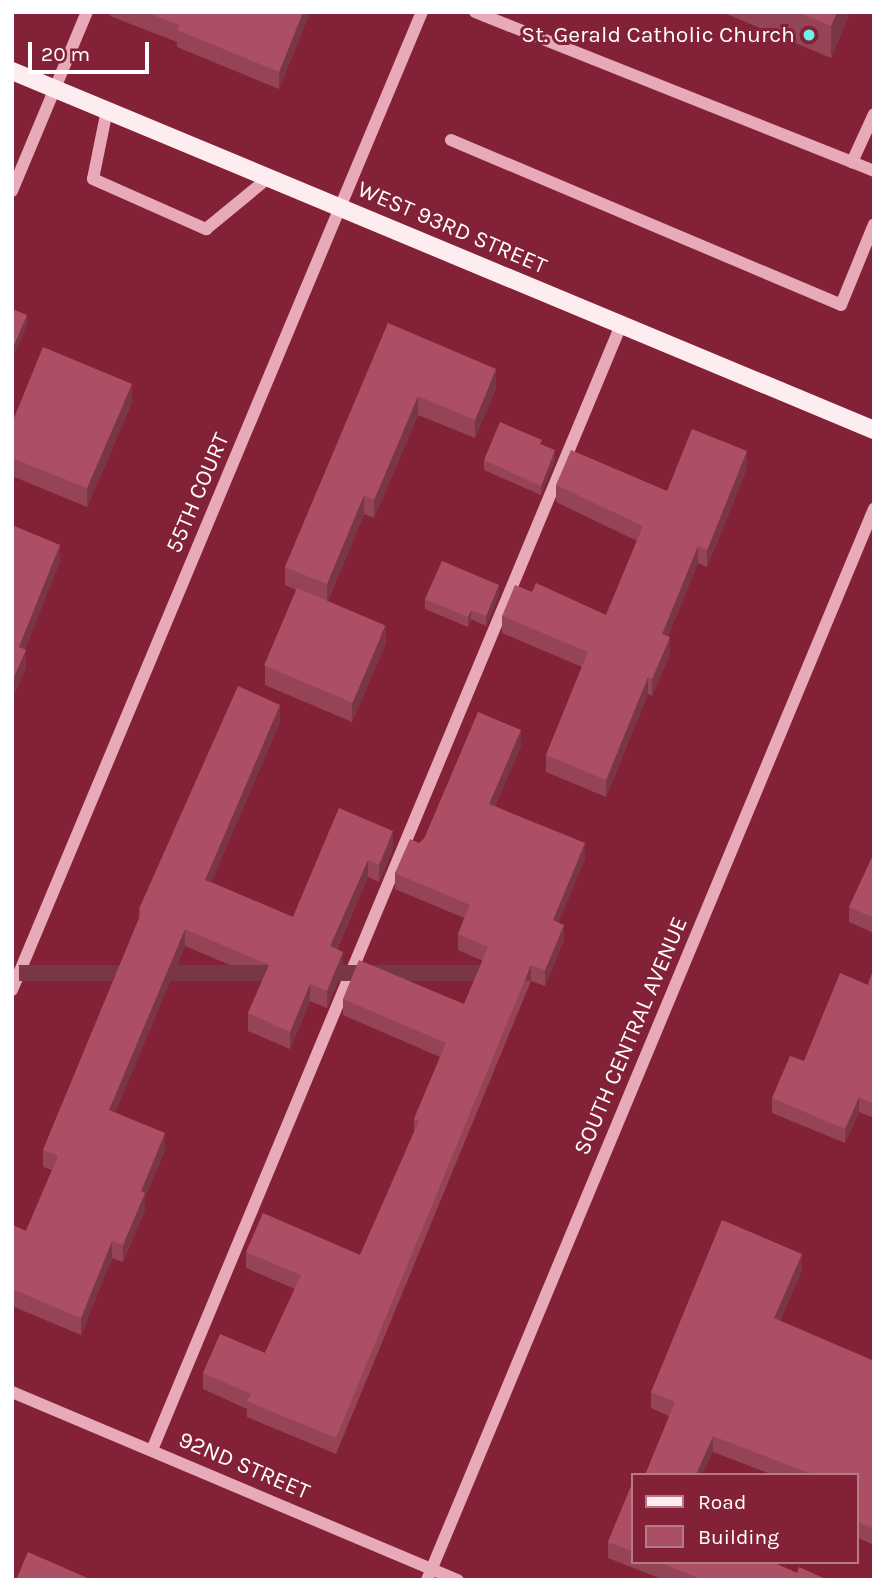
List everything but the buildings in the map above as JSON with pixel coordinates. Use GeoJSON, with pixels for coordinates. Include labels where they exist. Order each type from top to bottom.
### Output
{"type":"FeatureCollection","features":[{"type":"Feature","properties":{"kind":"main road","name":"WEST 93RD STREET"},"geometry":{"type":"LineString","coordinates":[[12,71],[874,430]]}},
{"type":"Feature","properties":{"kind":"street"},"geometry":{"type":"LineString","coordinates":[[12,191],[87,12]]}},
{"type":"Feature","properties":{"kind":"street","name":"55TH COURT"},"geometry":{"type":"LineString","coordinates":[[12,990],[422,12]]}},
{"type":"Feature","properties":{"kind":"street"},"geometry":{"type":"LineString","coordinates":[[475,12],[874,171]]}},
{"type":"Feature","properties":{"kind":"street"},"geometry":{"type":"LineString","coordinates":[[107,110],[93,179],[206,229],[268,178]]}},
{"type":"Feature","properties":{"kind":"street"},"geometry":{"type":"LineString","coordinates":[[852,162],[874,114]]}},
{"type":"Feature","properties":{"kind":"street"},"geometry":{"type":"LineString","coordinates":[[451,141],[841,305],[874,224]]}},
{"type":"Feature","properties":{"kind":"street"},"geometry":{"type":"LineString","coordinates":[[152,1450],[621,325]]}},
{"type":"Feature","properties":{"kind":"street","name":"SOUTH CENTRAL AVENUE"},"geometry":{"type":"LineString","coordinates":[[429,1574],[874,509]]}},
{"type":"Feature","properties":{"kind":"street","name":"92ND STREET"},"geometry":{"type":"LineString","coordinates":[[12,1392],[152,1450],[429,1574],[458,1580]]}},
{"type":"Feature","properties":{"kind":"place","name":"St. Gerald Catholic Church"},"geometry":{"type":"Point","coordinates":[809,35]}}]}
